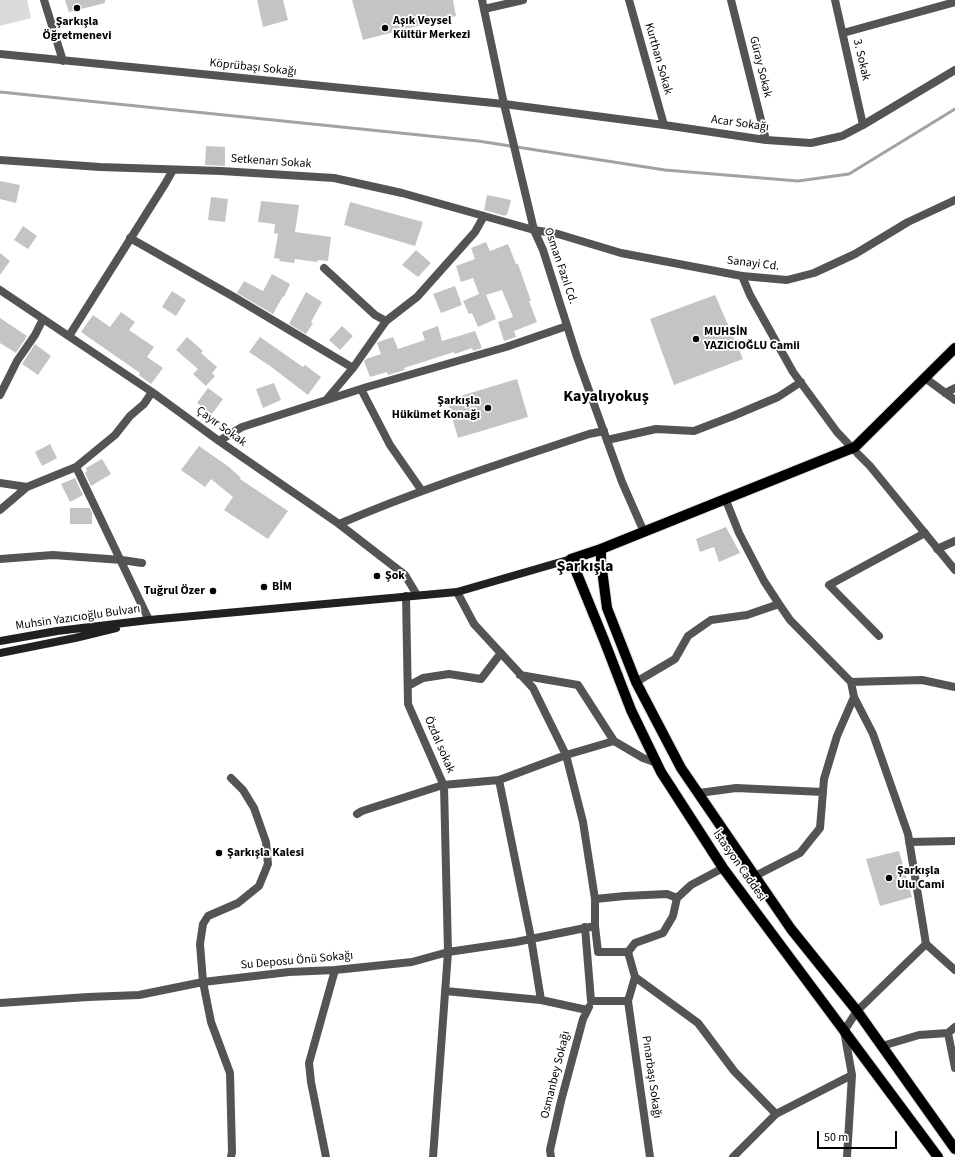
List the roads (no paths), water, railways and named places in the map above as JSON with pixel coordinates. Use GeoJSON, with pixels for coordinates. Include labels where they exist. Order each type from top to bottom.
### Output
{"type":"FeatureCollection","features":[{"type":"Feature","properties":{"kind":"main road"},"geometry":{"type":"LineString","coordinates":[[149,620],[458,592],[601,549],[725,498],[855,451],[855,447],[955,348]]}},
{"type":"Feature","properties":{"kind":"main road","name":"İstasyon Caddesi"},"geometry":{"type":"LineString","coordinates":[[601,549],[601,562],[607,608],[636,682],[681,768],[791,929],[857,1011],[955,1149]]}},
{"type":"Feature","properties":{"kind":"main road","name":"İstasyon Caddesi"},"geometry":{"type":"LineString","coordinates":[[571,559],[631,710],[661,772],[723,868],[938,1157]]}},
{"type":"Feature","properties":{"kind":"main road","name":"Muhsin Yazıcıoğlu Bulvarı"},"geometry":{"type":"LineString","coordinates":[[0,641],[57,631],[149,620]]}},
{"type":"Feature","properties":{"kind":"main road","name":"Muhsin Yazıcıoğlu Bulvarı"},"geometry":{"type":"LineString","coordinates":[[0,653],[75,638],[149,620]]}},
{"type":"Feature","properties":{"kind":"street"},"geometry":{"type":"LineString","coordinates":[[44,0],[63,61]]}},
{"type":"Feature","properties":{"kind":"street","name":"Osman Fazıl Cd."},"geometry":{"type":"LineString","coordinates":[[482,0],[506,113],[534,230],[543,250],[567,326],[622,482],[644,532]]}},
{"type":"Feature","properties":{"kind":"street"},"geometry":{"type":"LineString","coordinates":[[484,9],[523,0]]}},
{"type":"Feature","properties":{"kind":"street","name":"Kurthan Sokak"},"geometry":{"type":"LineString","coordinates":[[629,0],[664,125]]}},
{"type":"Feature","properties":{"kind":"street","name":"Güray Sokak"},"geometry":{"type":"LineString","coordinates":[[731,0],[766,140]]}},
{"type":"Feature","properties":{"kind":"street","name":"3. Sokak"},"geometry":{"type":"LineString","coordinates":[[834,0],[843,33],[863,125]]}},
{"type":"Feature","properties":{"kind":"street"},"geometry":{"type":"LineString","coordinates":[[843,33],[955,2]]}},
{"type":"Feature","properties":{"kind":"street","name":"Köprübaşı Sokağı"},"geometry":{"type":"LineString","coordinates":[[0,54],[504,104]]}},
{"type":"Feature","properties":{"kind":"street","name":"Acar Sokağı"},"geometry":{"type":"LineString","coordinates":[[504,104],[766,140],[811,143],[842,136],[955,70]]}},
{"type":"Feature","properties":{"kind":"street","name":"Setkenarı Sokak"},"geometry":{"type":"LineString","coordinates":[[0,160],[100,167],[334,178],[402,193],[534,230]]}},
{"type":"Feature","properties":{"kind":"street"},"geometry":{"type":"LineString","coordinates":[[69,336],[173,170]]}},
{"type":"Feature","properties":{"kind":"street","name":"Sanayi Cd."},"geometry":{"type":"LineString","coordinates":[[534,230],[558,234],[621,253],[742,276],[787,280],[814,273],[855,254],[908,222],[955,200]]}},
{"type":"Feature","properties":{"kind":"street"},"geometry":{"type":"LineString","coordinates":[[327,400],[353,368],[386,321],[418,297],[475,232],[484,216]]}},
{"type":"Feature","properties":{"kind":"street"},"geometry":{"type":"LineString","coordinates":[[130,238],[234,297],[353,368]]}},
{"type":"Feature","properties":{"kind":"street"},"geometry":{"type":"LineString","coordinates":[[324,268],[375,315],[386,321]]}},
{"type":"Feature","properties":{"kind":"street"},"geometry":{"type":"LineString","coordinates":[[742,276],[750,295],[789,365],[837,432],[938,548],[955,570]]}},
{"type":"Feature","properties":{"kind":"street","name":"Çayır Sokak"},"geometry":{"type":"LineString","coordinates":[[0,290],[152,392],[219,442],[339,524],[405,575],[417,595]]}},
{"type":"Feature","properties":{"kind":"street"},"geometry":{"type":"LineString","coordinates":[[0,394],[17,361],[35,335],[43,319]]}},
{"type":"Feature","properties":{"kind":"street"},"geometry":{"type":"LineString","coordinates":[[219,442],[242,427],[361,389],[506,347],[567,326]]}},
{"type":"Feature","properties":{"kind":"street"},"geometry":{"type":"LineString","coordinates":[[925,378],[955,400]]}},
{"type":"Feature","properties":{"kind":"street"},"geometry":{"type":"LineString","coordinates":[[607,440],[656,429],[694,431],[778,397],[801,382]]}},
{"type":"Feature","properties":{"kind":"street"},"geometry":{"type":"LineString","coordinates":[[945,393],[955,388]]}},
{"type":"Feature","properties":{"kind":"street"},"geometry":{"type":"LineString","coordinates":[[361,389],[390,445],[422,491]]}},
{"type":"Feature","properties":{"kind":"street"},"geometry":{"type":"LineString","coordinates":[[0,510],[27,487],[76,467],[115,435],[130,416],[144,404],[152,392]]}},
{"type":"Feature","properties":{"kind":"street"},"geometry":{"type":"LineString","coordinates":[[339,524],[422,491],[590,434],[604,431]]}},
{"type":"Feature","properties":{"kind":"street"},"geometry":{"type":"LineString","coordinates":[[76,467],[122,560],[149,620]]}},
{"type":"Feature","properties":{"kind":"street"},"geometry":{"type":"LineString","coordinates":[[0,483],[27,487]]}},
{"type":"Feature","properties":{"kind":"street"},"geometry":{"type":"LineString","coordinates":[[725,498],[739,533],[764,581],[779,604],[790,620],[851,682],[854,698],[873,734],[908,834],[926,944],[955,970]]}},
{"type":"Feature","properties":{"kind":"street"},"geometry":{"type":"LineString","coordinates":[[879,636],[829,585],[925,533]]}},
{"type":"Feature","properties":{"kind":"street"},"geometry":{"type":"LineString","coordinates":[[938,548],[955,541]]}},
{"type":"Feature","properties":{"kind":"street"},"geometry":{"type":"LineString","coordinates":[[0,560],[52,555],[122,560],[142,563]]}},
{"type":"Feature","properties":{"kind":"street"},"geometry":{"type":"LineString","coordinates":[[458,592],[474,624],[533,688],[566,755],[583,822],[595,899],[595,926],[598,952],[628,952]]}},
{"type":"Feature","properties":{"kind":"street","name":"Özdal sokak"},"geometry":{"type":"LineString","coordinates":[[406,596],[408,704],[443,785],[448,952],[433,1157]]}},
{"type":"Feature","properties":{"kind":"street"},"geometry":{"type":"LineString","coordinates":[[636,682],[675,659],[688,636],[711,620],[747,615],[779,604]]}},
{"type":"Feature","properties":{"kind":"street"},"geometry":{"type":"LineString","coordinates":[[408,686],[423,678],[449,674],[481,679],[501,653]]}},
{"type":"Feature","properties":{"kind":"street"},"geometry":{"type":"LineString","coordinates":[[520,674],[578,685],[614,741],[643,758],[657,763]]}},
{"type":"Feature","properties":{"kind":"street"},"geometry":{"type":"LineString","coordinates":[[851,682],[922,680],[955,686]]}},
{"type":"Feature","properties":{"kind":"street"},"geometry":{"type":"LineString","coordinates":[[755,876],[800,853],[820,828],[824,779],[837,736],[854,698]]}},
{"type":"Feature","properties":{"kind":"street"},"geometry":{"type":"LineString","coordinates":[[357,814],[362,811],[443,785],[499,780],[566,755],[614,741]]}},
{"type":"Feature","properties":{"kind":"street"},"geometry":{"type":"LineString","coordinates":[[231,1157],[230,1073],[211,1022],[203,982],[200,944],[203,924],[208,916],[238,903],[259,886],[268,864],[266,842],[254,808],[243,790],[232,778]]}},
{"type":"Feature","properties":{"kind":"street"},"geometry":{"type":"LineString","coordinates":[[499,780],[531,938],[541,1000]]}},
{"type":"Feature","properties":{"kind":"street"},"geometry":{"type":"LineString","coordinates":[[699,793],[736,788],[823,792]]}},
{"type":"Feature","properties":{"kind":"street"},"geometry":{"type":"LineString","coordinates":[[909,842],[955,841]]}},
{"type":"Feature","properties":{"kind":"street"},"geometry":{"type":"LineString","coordinates":[[628,952],[635,943],[663,932],[673,916],[677,898],[691,885],[723,868]]}},
{"type":"Feature","properties":{"kind":"street"},"geometry":{"type":"LineString","coordinates":[[595,899],[667,894],[677,898]]}},
{"type":"Feature","properties":{"kind":"street","name":"Su Deposu Önü Sokağı"},"geometry":{"type":"LineString","coordinates":[[0,1003],[88,996],[138,995],[203,982],[289,972],[335,970],[412,962],[448,952],[595,926]]}},
{"type":"Feature","properties":{"kind":"street"},"geometry":{"type":"LineString","coordinates":[[585,927],[591,1001],[628,1001],[634,977],[628,952]]}},
{"type":"Feature","properties":{"kind":"street"},"geometry":{"type":"LineString","coordinates":[[847,1157],[852,1074],[844,1031],[857,1011],[926,944]]}},
{"type":"Feature","properties":{"kind":"street"},"geometry":{"type":"LineString","coordinates":[[326,1157],[311,1082],[309,1063],[335,970]]}},
{"type":"Feature","properties":{"kind":"street"},"geometry":{"type":"LineString","coordinates":[[634,977],[698,1024],[734,1071],[776,1114]]}},
{"type":"Feature","properties":{"kind":"street"},"geometry":{"type":"LineString","coordinates":[[445,991],[541,1000],[587,1010]]}},
{"type":"Feature","properties":{"kind":"street","name":"Osmanbey Sokağı"},"geometry":{"type":"LineString","coordinates":[[551,1157],[550,1150],[561,1102],[583,1019],[591,1001]]}},
{"type":"Feature","properties":{"kind":"street","name":"Pınarbaşı Sokağı"},"geometry":{"type":"LineString","coordinates":[[628,1001],[650,1157]]}},
{"type":"Feature","properties":{"kind":"street"},"geometry":{"type":"LineString","coordinates":[[882,1046],[919,1036],[952,1030],[955,1068]]}},
{"type":"Feature","properties":{"kind":"street"},"geometry":{"type":"LineString","coordinates":[[733,1157],[776,1114],[852,1074]]}},
{"type":"Feature","properties":{"kind":"waterway"},"geometry":{"type":"LineString","coordinates":[[0,92],[478,141],[665,170],[798,181],[849,174],[955,109]]}},
{"type":"Feature","properties":{"kind":"place","name":"Şarkışla Öğretmenevi"},"geometry":{"type":"Point","coordinates":[77,8]}},
{"type":"Feature","properties":{"kind":"place","name":"Aşık Veysel Kültür Merkezi"},"geometry":{"type":"Point","coordinates":[385,28]}},
{"type":"Feature","properties":{"kind":"place","name":"MUHSİN YAZICIOĞLU Camii"},"geometry":{"type":"Point","coordinates":[696,339]}},
{"type":"Feature","properties":{"kind":"place","name":"Şarkışla Hükümet Konağı"},"geometry":{"type":"Point","coordinates":[488,408]}},
{"type":"Feature","properties":{"kind":"place","name":"Şok"},"geometry":{"type":"Point","coordinates":[377,576]}},
{"type":"Feature","properties":{"kind":"place","name":"BİM"},"geometry":{"type":"Point","coordinates":[264,587]}},
{"type":"Feature","properties":{"kind":"place","name":"Tuğrul Özer"},"geometry":{"type":"Point","coordinates":[213,591]}},
{"type":"Feature","properties":{"kind":"place","name":"Şarkışla Kalesi"},"geometry":{"type":"Point","coordinates":[219,853]}},
{"type":"Feature","properties":{"kind":"place","name":"Şarkışla Ulu Cami"},"geometry":{"type":"Point","coordinates":[889,878]}},
{"type":"Feature","properties":{"kind":"district","name":"Kayalıyokuş"},"geometry":{"type":"Point","coordinates":[606,397]}},
{"type":"Feature","properties":{"kind":"district","name":"Şarkışla"},"geometry":{"type":"Point","coordinates":[585,567]}}]}
